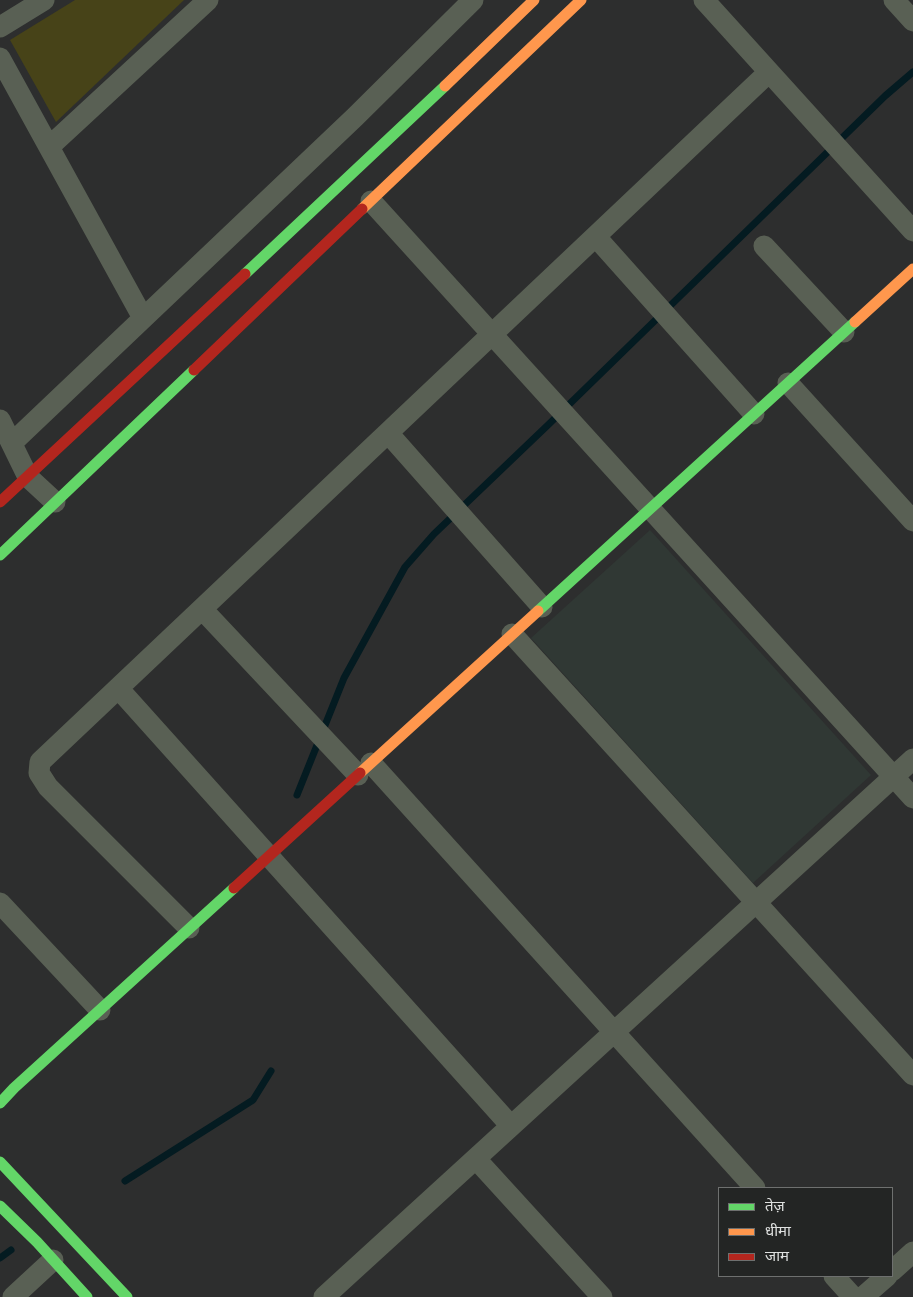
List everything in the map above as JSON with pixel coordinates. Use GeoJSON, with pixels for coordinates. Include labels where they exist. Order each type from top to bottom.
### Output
{"type":"FeatureCollection","features":[{"type":"Feature","properties":{"kind":"street"},"geometry":{"type":"LineString","coordinates":[[0,27],[44,0]]}},
{"type":"Feature","properties":{"kind":"street"},"geometry":{"type":"LineString","coordinates":[[49,147],[208,0]]}},
{"type":"Feature","properties":{"kind":"street"},"geometry":{"type":"LineString","coordinates":[[12,443],[355,117],[473,0]]}},
{"type":"Feature","properties":{"kind":"street"},"geometry":{"type":"LineString","coordinates":[[0,502],[375,154],[534,0]]}},
{"type":"Feature","properties":{"kind":"street"},"geometry":{"type":"LineString","coordinates":[[0,554],[581,0]]}},
{"type":"Feature","properties":{"kind":"street"},"geometry":{"type":"LineString","coordinates":[[704,0],[913,231]]}},
{"type":"Feature","properties":{"kind":"street"},"geometry":{"type":"LineString","coordinates":[[894,0],[913,21]]}},
{"type":"Feature","properties":{"kind":"street"},"geometry":{"type":"LineString","coordinates":[[0,58],[143,318]]}},
{"type":"Feature","properties":{"kind":"street"},"geometry":{"type":"LineString","coordinates":[[189,928],[48,787],[40,773],[40,762],[769,72]]}},
{"type":"Feature","properties":{"kind":"street"},"geometry":{"type":"LineString","coordinates":[[371,201],[913,798]]}},
{"type":"Feature","properties":{"kind":"street"},"geometry":{"type":"LineString","coordinates":[[596,236],[754,414]]}},
{"type":"Feature","properties":{"kind":"street"},"geometry":{"type":"LineString","coordinates":[[764,246],[844,332]]}},
{"type":"Feature","properties":{"kind":"street"},"geometry":{"type":"LineString","coordinates":[[0,1103],[189,928],[913,269]]}},
{"type":"Feature","properties":{"kind":"street"},"geometry":{"type":"LineString","coordinates":[[788,383],[913,520]]}},
{"type":"Feature","properties":{"kind":"street"},"geometry":{"type":"LineString","coordinates":[[0,420],[28,477],[55,502]]}},
{"type":"Feature","properties":{"kind":"street"},"geometry":{"type":"LineString","coordinates":[[388,433],[542,607]]}},
{"type":"Feature","properties":{"kind":"street"},"geometry":{"type":"LineString","coordinates":[[202,609],[333,748],[364,769],[614,1032],[754,1187]]}},
{"type":"Feature","properties":{"kind":"street"},"geometry":{"type":"LineString","coordinates":[[512,634],[913,1075]]}},
{"type":"Feature","properties":{"kind":"street"},"geometry":{"type":"LineString","coordinates":[[118,688],[511,1126]]}},
{"type":"Feature","properties":{"kind":"street"},"geometry":{"type":"LineString","coordinates":[[336,1293],[511,1126],[913,759]]}},
{"type":"Feature","properties":{"kind":"street"},"geometry":{"type":"LineString","coordinates":[[0,904],[100,1010]]}},
{"type":"Feature","properties":{"kind":"street"},"geometry":{"type":"LineString","coordinates":[[476,1159],[602,1297]]}},
{"type":"Feature","properties":{"kind":"street"},"geometry":{"type":"LineString","coordinates":[[0,1162],[127,1297]]}},
{"type":"Feature","properties":{"kind":"street"},"geometry":{"type":"LineString","coordinates":[[0,1206],[86,1297]]}},
{"type":"Feature","properties":{"kind":"street"},"geometry":{"type":"LineString","coordinates":[[893,1270],[913,1252]]}},
{"type":"Feature","properties":{"kind":"street"},"geometry":{"type":"LineString","coordinates":[[13,1297],[53,1260]]}},
{"type":"Feature","properties":{"kind":"street"},"geometry":{"type":"LineString","coordinates":[[835,1277],[853,1297]]}},
{"type":"Feature","properties":{"kind":"street"},"geometry":{"type":"LineString","coordinates":[[864,1297],[886,1277]]}},
{"type":"Feature","properties":{"kind":"shaded area"},"geometry":{"type":"Polygon","coordinates":[[[75,0],[184,0],[56,122],[10,40],[75,0]]]}},
{"type":"Feature","properties":{"kind":"shaded area"},"geometry":{"type":"Polygon","coordinates":[[[650,530],[871,775],[753,883],[531,638],[650,530]]]}},
{"type":"Feature","properties":{"kind":"waterway"},"geometry":{"type":"LineString","coordinates":[[297,795],[344,678],[405,567],[434,534],[885,96],[913,72]]}},
{"type":"Feature","properties":{"kind":"waterway"},"geometry":{"type":"LineString","coordinates":[[125,1181],[253,1100],[271,1071]]}},
{"type":"Feature","properties":{"kind":"waterway"},"geometry":{"type":"LineString","coordinates":[[0,1258],[11,1250]]}},
{"type":"Feature","properties":{"kind":"traffic: fast"},"geometry":{"type":"LineString","coordinates":[[245,274],[445,86]]}},
{"type":"Feature","properties":{"kind":"traffic: fast"},"geometry":{"type":"LineString","coordinates":[[538,611],[855,322]]}},
{"type":"Feature","properties":{"kind":"traffic: fast"},"geometry":{"type":"LineString","coordinates":[[0,555],[194,370]]}},
{"type":"Feature","properties":{"kind":"traffic: fast"},"geometry":{"type":"LineString","coordinates":[[0,1103],[14,1088],[234,888]]}},
{"type":"Feature","properties":{"kind":"traffic: fast"},"geometry":{"type":"LineString","coordinates":[[0,1162],[127,1297]]}},
{"type":"Feature","properties":{"kind":"traffic: fast"},"geometry":{"type":"LineString","coordinates":[[0,1206],[37,1242],[87,1297]]}},
{"type":"Feature","properties":{"kind":"traffic: slow"},"geometry":{"type":"LineString","coordinates":[[445,86],[534,0]]}},
{"type":"Feature","properties":{"kind":"traffic: slow"},"geometry":{"type":"LineString","coordinates":[[362,209],[581,0]]}},
{"type":"Feature","properties":{"kind":"traffic: slow"},"geometry":{"type":"LineString","coordinates":[[855,322],[913,269]]}},
{"type":"Feature","properties":{"kind":"traffic: slow"},"geometry":{"type":"LineString","coordinates":[[360,773],[538,611]]}},
{"type":"Feature","properties":{"kind":"traffic: jam"},"geometry":{"type":"LineString","coordinates":[[194,370],[362,209]]}},
{"type":"Feature","properties":{"kind":"traffic: jam"},"geometry":{"type":"LineString","coordinates":[[0,502],[245,274]]}},
{"type":"Feature","properties":{"kind":"traffic: jam"},"geometry":{"type":"LineString","coordinates":[[234,888],[360,773]]}}]}
